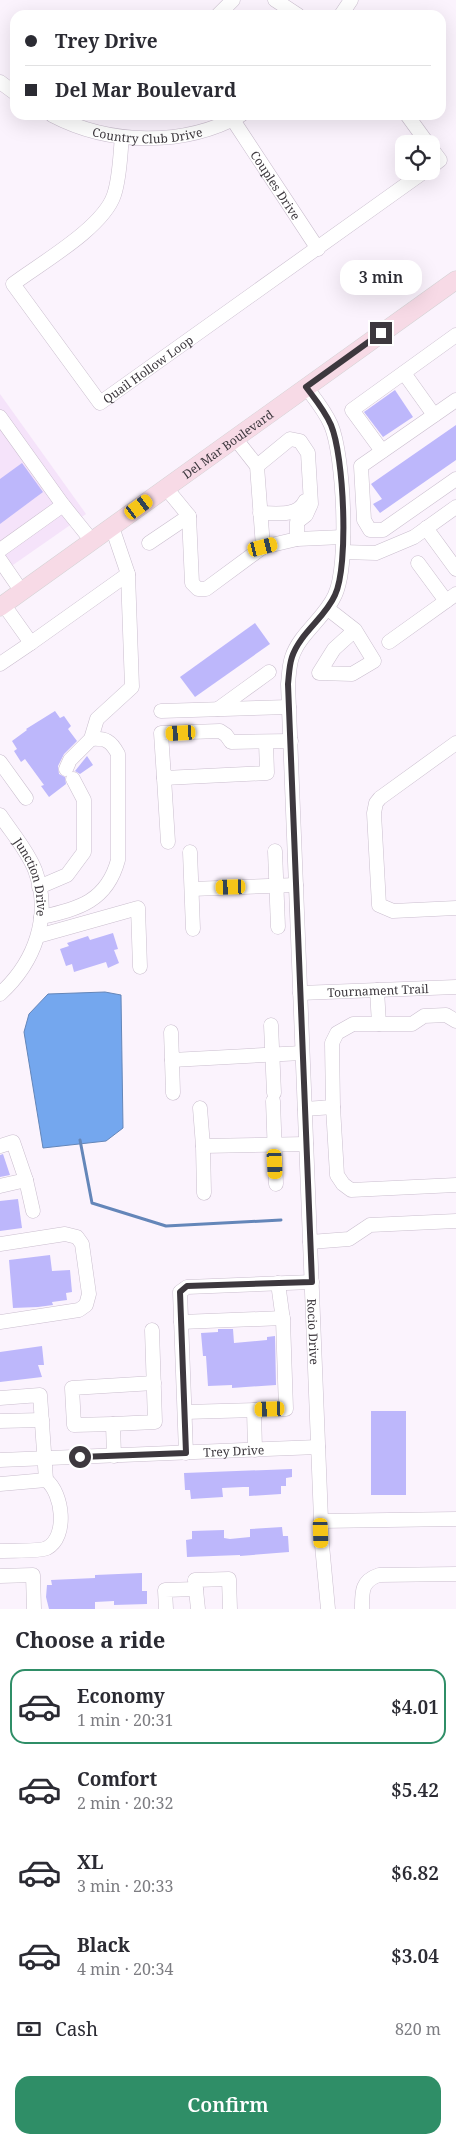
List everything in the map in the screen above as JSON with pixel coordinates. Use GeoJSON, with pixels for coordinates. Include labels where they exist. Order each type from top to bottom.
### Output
{"type":"FeatureCollection","features":[{"type":"Feature","properties":{"kind":"main road","name":"Del Mar Boulevard"},"geometry":{"type":"LineString","coordinates":[[2,606],[456,280]]}},
{"type":"Feature","properties":{"kind":"street"},"geometry":{"type":"LineString","coordinates":[[223,10],[233,0]]}},
{"type":"Feature","properties":{"kind":"street"},"geometry":{"type":"LineString","coordinates":[[275,0],[290,10]]}},
{"type":"Feature","properties":{"kind":"street","name":"Country Club Drive"},"geometry":{"type":"LineString","coordinates":[[61,120],[69,124],[122,137],[181,136],[209,129],[230,120]]}},
{"type":"Feature","properties":{"kind":"street","name":"Couples Drive"},"geometry":{"type":"LineString","coordinates":[[239,120],[318,249]]}},
{"type":"Feature","properties":{"kind":"street"},"geometry":{"type":"LineString","coordinates":[[411,120],[421,135]]}},
{"type":"Feature","properties":{"kind":"street","name":"Quail Hollow Loop"},"geometry":{"type":"LineString","coordinates":[[122,137],[117,182],[106,210],[93,225],[13,284],[100,403],[413,180]]}},
{"type":"Feature","properties":{"kind":"street"},"geometry":{"type":"LineString","coordinates":[[382,451],[352,410],[456,336]]}},
{"type":"Feature","properties":{"kind":"street"},"geometry":{"type":"LineString","coordinates":[[404,373],[434,415]]}},
{"type":"Feature","properties":{"kind":"street","name":"Rocio Drive"},"geometry":{"type":"LineString","coordinates":[[306,387],[326,416],[335,438],[340,478],[343,552],[340,581],[328,609],[293,655],[288,684],[321,1521],[324,1579],[328,1609]]}},
{"type":"Feature","properties":{"kind":"street"},"geometry":{"type":"LineString","coordinates":[[456,400],[361,466],[364,520],[370,530],[383,530],[456,479]]}},
{"type":"Feature","properties":{"kind":"street"},"geometry":{"type":"LineString","coordinates":[[0,417],[63,505],[92,541]]}},
{"type":"Feature","properties":{"kind":"street"},"geometry":{"type":"LineString","coordinates":[[235,438],[257,466],[263,547]]}},
{"type":"Feature","properties":{"kind":"street"},"geometry":{"type":"LineString","coordinates":[[257,466],[290,439],[300,441],[308,453],[312,504],[306,515],[296,522],[297,539]]}},
{"type":"Feature","properties":{"kind":"street"},"geometry":{"type":"LineString","coordinates":[[260,513],[293,512],[302,508],[306,502],[300,441]]}},
{"type":"Feature","properties":{"kind":"street"},"geometry":{"type":"LineString","coordinates":[[166,488],[189,516],[192,583],[198,590],[206,589],[263,547],[297,539],[342,537]]}},
{"type":"Feature","properties":{"kind":"street"},"geometry":{"type":"LineString","coordinates":[[343,552],[376,553],[414,537],[453,510],[435,494]]}},
{"type":"Feature","properties":{"kind":"street"},"geometry":{"type":"LineString","coordinates":[[0,550],[63,505]]}},
{"type":"Feature","properties":{"kind":"street"},"geometry":{"type":"LineString","coordinates":[[149,543],[189,516]]}},
{"type":"Feature","properties":{"kind":"street"},"geometry":{"type":"LineString","coordinates":[[39,887],[67,875],[84,852],[84,800],[70,774],[70,760],[91,739],[98,719],[132,686],[128,574],[112,527]]}},
{"type":"Feature","properties":{"kind":"street"},"geometry":{"type":"LineString","coordinates":[[426,528],[456,569]]}},
{"type":"Feature","properties":{"kind":"street"},"geometry":{"type":"LineString","coordinates":[[0,560],[22,592]]}},
{"type":"Feature","properties":{"kind":"street"},"geometry":{"type":"LineString","coordinates":[[388,642],[451,597],[418,563]]}},
{"type":"Feature","properties":{"kind":"street"},"geometry":{"type":"LineString","coordinates":[[0,664],[128,574]]}},
{"type":"Feature","properties":{"kind":"street"},"geometry":{"type":"LineString","coordinates":[[2,606],[31,643]]}},
{"type":"Feature","properties":{"kind":"street"},"geometry":{"type":"LineString","coordinates":[[328,609],[355,630]]}},
{"type":"Feature","properties":{"kind":"street"},"geometry":{"type":"LineString","coordinates":[[218,710],[269,672]]}},
{"type":"Feature","properties":{"kind":"street"},"geometry":{"type":"LineString","coordinates":[[161,711],[289,707]]}},
{"type":"Feature","properties":{"kind":"street"},"geometry":{"type":"LineString","coordinates":[[168,842],[161,734],[220,731],[231,742],[291,741]]}},
{"type":"Feature","properties":{"kind":"street"},"geometry":{"type":"LineString","coordinates":[[41,917],[72,910],[93,900],[106,886],[117,865],[118,754],[113,744],[104,738],[91,739]]}},
{"type":"Feature","properties":{"kind":"street"},"geometry":{"type":"LineString","coordinates":[[164,778],[267,773],[266,742]]}},
{"type":"Feature","properties":{"kind":"street"},"geometry":{"type":"LineString","coordinates":[[456,743],[380,798],[376,803],[374,813],[379,905],[393,911],[456,908]]}},
{"type":"Feature","properties":{"kind":"street"},"geometry":{"type":"LineString","coordinates":[[1,766],[26,798]]}},
{"type":"Feature","properties":{"kind":"street","name":"Junction Drive"},"geometry":{"type":"LineString","coordinates":[[0,816],[27,854],[35,871],[39,887],[41,917],[38,936],[29,960],[0,994]]}},
{"type":"Feature","properties":{"kind":"street"},"geometry":{"type":"LineString","coordinates":[[275,851],[278,927]]}},
{"type":"Feature","properties":{"kind":"street"},"geometry":{"type":"LineString","coordinates":[[190,852],[193,929]]}},
{"type":"Feature","properties":{"kind":"street"},"geometry":{"type":"LineString","coordinates":[[192,889],[296,885]]}},
{"type":"Feature","properties":{"kind":"street"},"geometry":{"type":"LineString","coordinates":[[38,936],[138,908],[140,967]]}},
{"type":"Feature","properties":{"kind":"street","name":"Tournament Trail"},"geometry":{"type":"LineString","coordinates":[[300,993],[456,987]]}},
{"type":"Feature","properties":{"kind":"street"},"geometry":{"type":"LineString","coordinates":[[377,990],[380,1024]]}},
{"type":"Feature","properties":{"kind":"street"},"geometry":{"type":"LineString","coordinates":[[456,1021],[446,1015],[424,1016],[412,1024],[354,1024],[337,1033],[332,1043],[337,1175],[342,1184],[351,1190],[456,1185]]}},
{"type":"Feature","properties":{"kind":"street"},"geometry":{"type":"LineString","coordinates":[[271,1025],[276,1184]]}},
{"type":"Feature","properties":{"kind":"street"},"geometry":{"type":"LineString","coordinates":[[170,1032],[173,1093]]}},
{"type":"Feature","properties":{"kind":"street"},"geometry":{"type":"LineString","coordinates":[[172,1060],[302,1053]]}},
{"type":"Feature","properties":{"kind":"street"},"geometry":{"type":"LineString","coordinates":[[305,1109],[333,1107]]}},
{"type":"Feature","properties":{"kind":"street"},"geometry":{"type":"LineString","coordinates":[[200,1108],[204,1193]]}},
{"type":"Feature","properties":{"kind":"street"},"geometry":{"type":"LineString","coordinates":[[0,1146],[13,1142],[26,1180],[33,1211]]}},
{"type":"Feature","properties":{"kind":"street"},"geometry":{"type":"LineString","coordinates":[[203,1146],[306,1144]]}},
{"type":"Feature","properties":{"kind":"street"},"geometry":{"type":"LineString","coordinates":[[0,1186],[26,1180]]}},
{"type":"Feature","properties":{"kind":"street"},"geometry":{"type":"LineString","coordinates":[[310,1242],[349,1239],[370,1225],[456,1221]]}},
{"type":"Feature","properties":{"kind":"street"},"geometry":{"type":"LineString","coordinates":[[0,1244],[65,1234],[76,1237],[82,1244],[89,1294],[86,1305],[79,1310],[0,1322]]}},
{"type":"Feature","properties":{"kind":"street"},"geometry":{"type":"LineString","coordinates":[[186,1453],[180,1292],[187,1286],[312,1282]]}},
{"type":"Feature","properties":{"kind":"street"},"geometry":{"type":"LineString","coordinates":[[184,1412],[286,1408],[283,1318],[278,1283]]}},
{"type":"Feature","properties":{"kind":"street"},"geometry":{"type":"LineString","coordinates":[[181,1322],[283,1318]]}},
{"type":"Feature","properties":{"kind":"street"},"geometry":{"type":"LineString","coordinates":[[152,1330],[154,1383],[155,1422],[74,1425],[72,1388],[154,1383]]}},
{"type":"Feature","properties":{"kind":"street"},"geometry":{"type":"LineString","coordinates":[[0,1398],[40,1395],[46,1458],[46,1480]]}},
{"type":"Feature","properties":{"kind":"street"},"geometry":{"type":"LineString","coordinates":[[254,1410],[256,1450]]}},
{"type":"Feature","properties":{"kind":"street"},"geometry":{"type":"LineString","coordinates":[[0,1421],[42,1420]]}},
{"type":"Feature","properties":{"kind":"street"},"geometry":{"type":"LineString","coordinates":[[113,1424],[114,1456]]}},
{"type":"Feature","properties":{"kind":"street","name":"Trey Drive"},"geometry":{"type":"LineString","coordinates":[[0,1460],[318,1447]]}},
{"type":"Feature","properties":{"kind":"street"},"geometry":{"type":"LineString","coordinates":[[0,1484],[46,1480],[53,1485],[58,1493],[60,1533],[54,1542],[45,1549],[0,1551]]}},
{"type":"Feature","properties":{"kind":"street"},"geometry":{"type":"LineString","coordinates":[[321,1521],[456,1519]]}},
{"type":"Feature","properties":{"kind":"street"},"geometry":{"type":"LineString","coordinates":[[0,1576],[33,1574],[34,1609]]}},
{"type":"Feature","properties":{"kind":"street"},"geometry":{"type":"LineString","coordinates":[[362,1609],[362,1589],[370,1578],[379,1575],[456,1574]]}},
{"type":"Feature","properties":{"kind":"street"},"geometry":{"type":"LineString","coordinates":[[198,1609],[195,1580],[229,1579],[230,1609]]}},
{"type":"Feature","properties":{"kind":"street"},"geometry":{"type":"LineString","coordinates":[[166,1609],[164,1583],[196,1589]]}},
{"type":"Feature","properties":{"kind":"shaded area"},"geometry":{"type":"Polygon","coordinates":[[[0,394],[86,514],[0,574],[0,394]]]}},
{"type":"Feature","properties":{"kind":"water"},"geometry":{"type":"Polygon","coordinates":[[[105,992],[121,995],[123,1128],[106,1141],[43,1148],[24,1032],[29,1014],[48,994],[105,992]]]}},
{"type":"Feature","properties":{"kind":"building"},"geometry":{"type":"Polygon","coordinates":[[[395,390],[413,417],[383,437],[364,412],[395,390]]]}},
{"type":"Feature","properties":{"kind":"building"},"geometry":{"type":"Polygon","coordinates":[[[456,425],[456,460],[380,513],[373,504],[382,499],[371,484],[456,425]]]}},
{"type":"Feature","properties":{"kind":"building"},"geometry":{"type":"Polygon","coordinates":[[[22,463],[43,492],[0,524],[0,479],[22,463]]]}},
{"type":"Feature","properties":{"kind":"building"},"geometry":{"type":"Polygon","coordinates":[[[255,623],[270,644],[195,697],[180,677],[255,623]]]}},
{"type":"Feature","properties":{"kind":"building"},"geometry":{"type":"Polygon","coordinates":[[[55,711],[60,718],[64,716],[71,726],[68,729],[77,741],[64,754],[58,766],[59,774],[65,777],[66,784],[49,797],[41,786],[44,785],[25,759],[21,762],[14,751],[17,749],[12,741],[26,729],[55,711]]]}},
{"type":"Feature","properties":{"kind":"building"},"geometry":{"type":"Polygon","coordinates":[[[87,756],[93,765],[80,774],[75,771],[87,756]]]}},
{"type":"Feature","properties":{"kind":"building"},"geometry":{"type":"Polygon","coordinates":[[[113,933],[118,949],[114,950],[119,963],[108,968],[106,962],[74,972],[72,964],[66,966],[60,949],[69,946],[67,943],[88,936],[90,940],[113,933]]]}},
{"type":"Feature","properties":{"kind":"building"},"geometry":{"type":"Polygon","coordinates":[[[3,1154],[10,1175],[0,1177],[0,1155],[3,1154]]]}},
{"type":"Feature","properties":{"kind":"building"},"geometry":{"type":"Polygon","coordinates":[[[18,1199],[22,1228],[0,1231],[0,1201],[18,1199]]]}},
{"type":"Feature","properties":{"kind":"building"},"geometry":{"type":"Polygon","coordinates":[[[50,1255],[52,1271],[70,1270],[72,1292],[66,1293],[67,1300],[52,1302],[53,1305],[13,1308],[9,1260],[50,1255]]]}},
{"type":"Feature","properties":{"kind":"building"},"geometry":{"type":"Polygon","coordinates":[[[218,1329],[233,1329],[234,1343],[267,1340],[267,1337],[275,1336],[276,1385],[232,1388],[232,1385],[208,1386],[206,1356],[203,1356],[201,1333],[218,1332],[218,1329]]]}},
{"type":"Feature","properties":{"kind":"building"},"geometry":{"type":"Polygon","coordinates":[[[42,1346],[44,1365],[38,1365],[42,1377],[0,1382],[0,1352],[42,1346]]]}},
{"type":"Feature","properties":{"kind":"building"},"geometry":{"type":"Polygon","coordinates":[[[371,1411],[406,1411],[406,1495],[371,1495],[371,1411]]]}},
{"type":"Feature","properties":{"kind":"building"},"geometry":{"type":"Polygon","coordinates":[[[292,1469],[292,1477],[286,1478],[286,1486],[281,1486],[281,1494],[249,1496],[249,1487],[222,1488],[223,1497],[191,1499],[190,1490],[185,1490],[184,1473],[292,1469]]]}},
{"type":"Feature","properties":{"kind":"building"},"geometry":{"type":"Polygon","coordinates":[[[282,1527],[283,1536],[288,1536],[289,1552],[240,1556],[187,1557],[186,1540],[192,1539],[192,1531],[224,1530],[224,1538],[230,1539],[250,1537],[250,1529],[282,1527]]]}},
{"type":"Feature","properties":{"kind":"building"},"geometry":{"type":"Polygon","coordinates":[[[142,1573],[142,1591],[147,1591],[147,1604],[114,1605],[114,1601],[95,1602],[95,1609],[49,1609],[46,1597],[47,1585],[52,1585],[51,1580],[95,1578],[95,1575],[142,1573]]]}},
{"type":"Feature","properties":{"kind":"waterway"},"geometry":{"type":"LineString","coordinates":[[80,1140],[92,1203],[166,1226],[281,1220]]}},
{"type":"Feature","properties":{"kind":"route"},"geometry":{"type":"LineString","coordinates":[[80,1457],[186,1453],[180,1292],[187,1286],[312,1282],[288,684],[293,655],[300,643],[328,609],[336,594],[340,581],[343,552],[338,451],[331,425],[321,407],[306,387],[381,333]]}}]}
